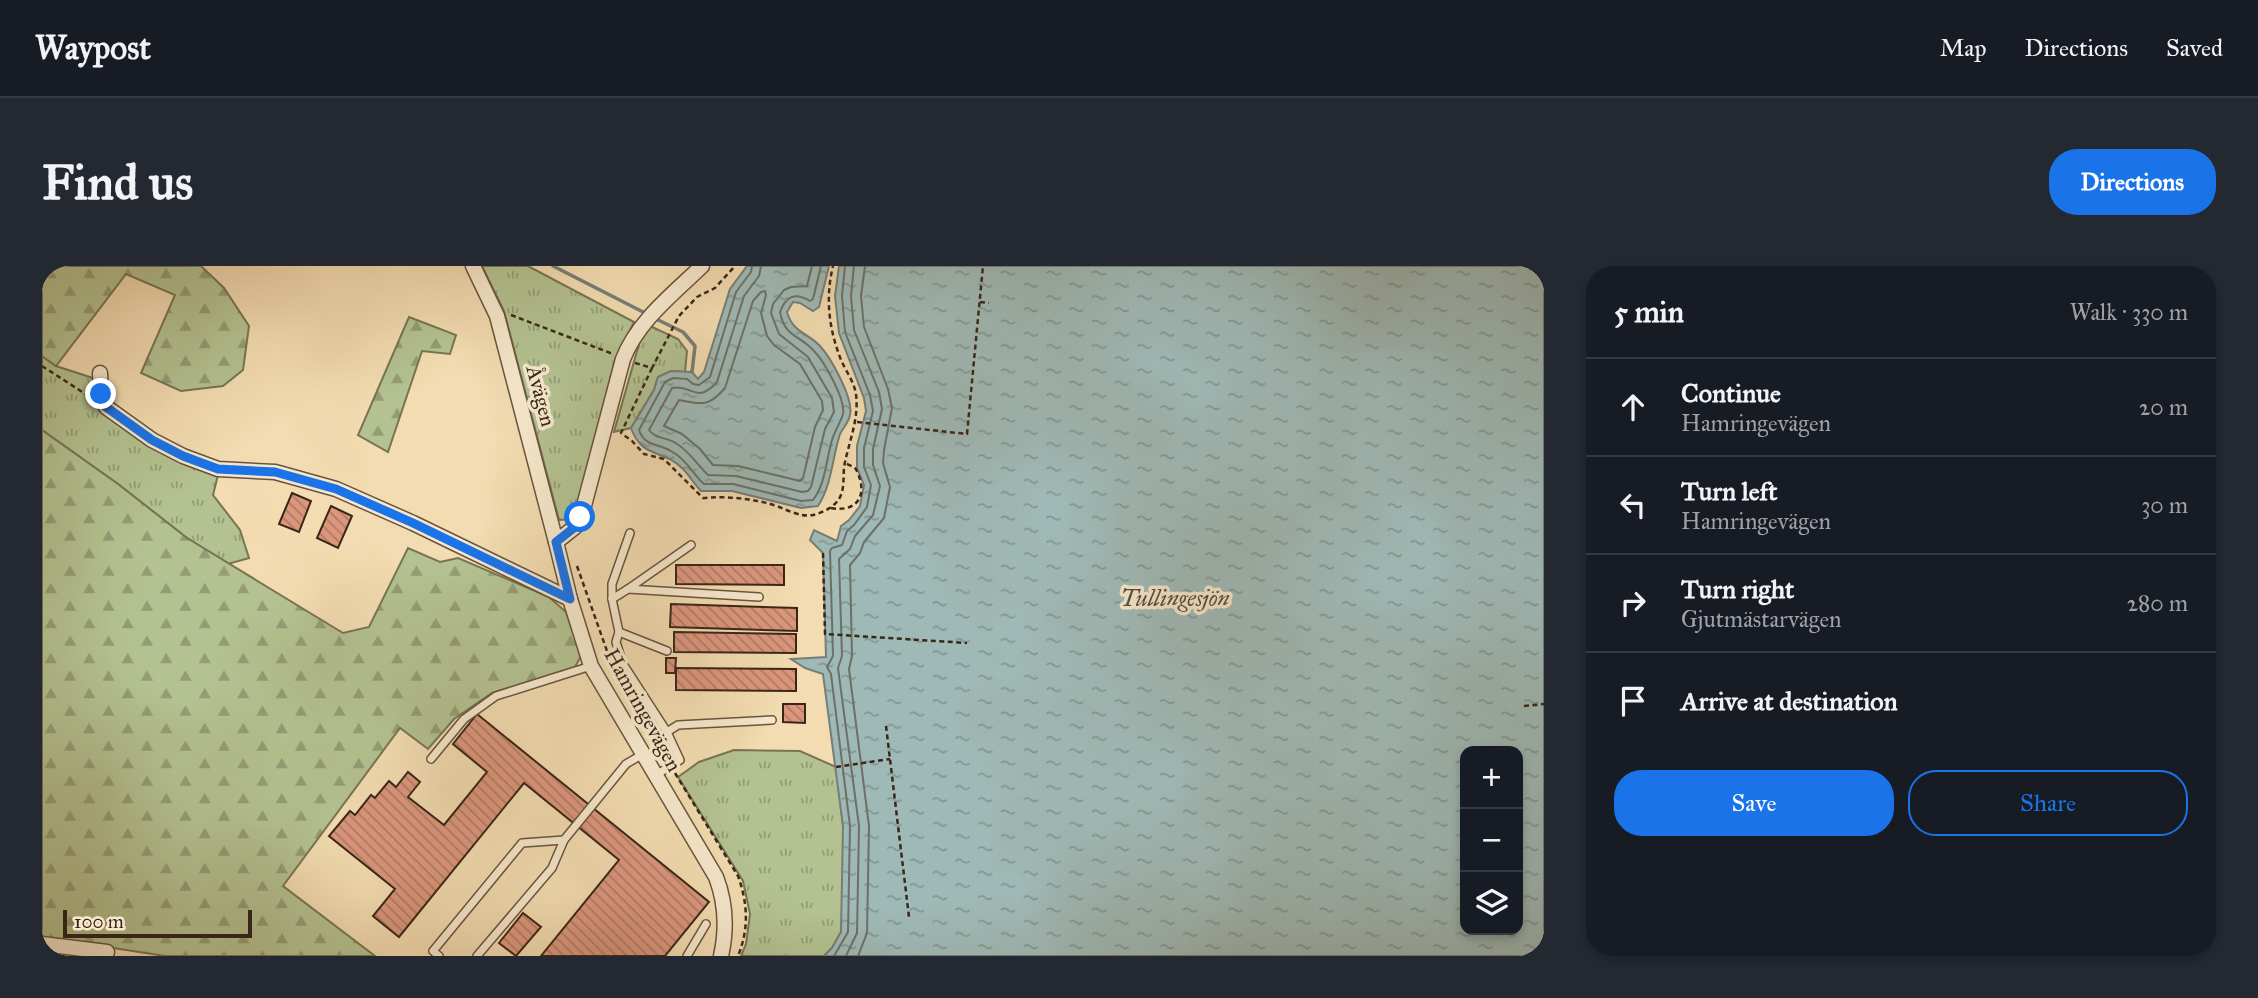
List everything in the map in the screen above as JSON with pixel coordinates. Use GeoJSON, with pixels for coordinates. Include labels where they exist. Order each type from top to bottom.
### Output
{"type":"FeatureCollection","features":[{"type":"Feature","properties":{"kind":"street","name":"Åvägen"},"geometry":{"type":"LineString","coordinates":[[473,266],[498,316],[556,542]]}},
{"type":"Feature","properties":{"kind":"street"},"geometry":{"type":"LineString","coordinates":[[556,542],[575,527],[580,517],[623,359],[638,329],[702,266]]}},
{"type":"Feature","properties":{"kind":"street"},"geometry":{"type":"LineString","coordinates":[[100,373],[101,394],[106,407],[152,440],[183,456],[218,469],[275,472],[336,489],[570,599]]}},
{"type":"Feature","properties":{"kind":"street","name":"Hamringevägen"},"geometry":{"type":"LineString","coordinates":[[556,542],[591,666],[716,877],[723,894],[726,922],[721,956]]}},
{"type":"Feature","properties":{"kind":"street"},"geometry":{"type":"LineString","coordinates":[[42,944],[107,953]]}},
{"type":"Feature","properties":{"kind":"lane"},"geometry":{"type":"LineString","coordinates":[[630,533],[612,583],[612,599],[619,632],[616,642],[623,664],[667,732],[680,760],[656,776]]}},
{"type":"Feature","properties":{"kind":"lane"},"geometry":{"type":"LineString","coordinates":[[612,599],[691,545]]}},
{"type":"Feature","properties":{"kind":"lane"},"geometry":{"type":"LineString","coordinates":[[628,589],[759,597]]}},
{"type":"Feature","properties":{"kind":"lane"},"geometry":{"type":"LineString","coordinates":[[619,632],[667,652]]}},
{"type":"Feature","properties":{"kind":"lane"},"geometry":{"type":"LineString","coordinates":[[431,759],[464,719],[496,696],[591,666]]}},
{"type":"Feature","properties":{"kind":"lane"},"geometry":{"type":"LineString","coordinates":[[667,732],[678,725],[772,720]]}},
{"type":"Feature","properties":{"kind":"lane"},"geometry":{"type":"LineString","coordinates":[[477,956],[552,868],[564,840],[626,764],[643,754]]}},
{"type":"Feature","properties":{"kind":"lane"},"geometry":{"type":"LineString","coordinates":[[439,956],[433,951],[522,843],[564,840]]}},
{"type":"Feature","properties":{"kind":"lane"},"geometry":{"type":"LineString","coordinates":[[687,956],[706,924]]}},
{"type":"Feature","properties":{"kind":"path"},"geometry":{"type":"LineString","coordinates":[[735,266],[715,288],[697,297],[679,316],[621,433],[645,454],[664,459],[703,498],[727,496],[768,503],[811,516],[830,508],[839,499],[845,481],[845,463],[855,422],[855,391],[832,334],[828,315],[833,266]]}},
{"type":"Feature","properties":{"kind":"path"},"geometry":{"type":"LineString","coordinates":[[855,422],[967,434],[983,266]]}},
{"type":"Feature","properties":{"kind":"path"},"geometry":{"type":"LineString","coordinates":[[980,302],[989,303]]}},
{"type":"Feature","properties":{"kind":"path"},"geometry":{"type":"LineString","coordinates":[[493,306],[541,328],[652,368]]}},
{"type":"Feature","properties":{"kind":"path"},"geometry":{"type":"LineString","coordinates":[[42,366],[87,395],[101,394]]}},
{"type":"Feature","properties":{"kind":"path"},"geometry":{"type":"LineString","coordinates":[[830,508],[849,508],[859,500],[861,483],[858,474],[855,468],[845,463]]}},
{"type":"Feature","properties":{"kind":"path"},"geometry":{"type":"LineString","coordinates":[[823,553],[825,634],[967,643]]}},
{"type":"Feature","properties":{"kind":"path"},"geometry":{"type":"LineString","coordinates":[[574,557],[608,659],[738,876],[745,894],[747,914],[743,943],[738,956]]}},
{"type":"Feature","properties":{"kind":"path"},"geometry":{"type":"LineString","coordinates":[[1524,706],[1544,704]]}},
{"type":"Feature","properties":{"kind":"path"},"geometry":{"type":"LineString","coordinates":[[886,726],[909,917]]}},
{"type":"Feature","properties":{"kind":"path"},"geometry":{"type":"LineString","coordinates":[[835,767],[890,759]]}},
{"type":"Feature","properties":{"kind":"green space"},"geometry":{"type":"Polygon","coordinates":[[[42,266],[201,266],[224,288],[249,326],[243,370],[223,386],[181,391],[141,373],[175,295],[126,274],[56,366],[42,356],[42,266]]]}},
{"type":"Feature","properties":{"kind":"green space"},"geometry":{"type":"Polygon","coordinates":[[[482,266],[528,266],[634,322],[615,360],[575,519],[559,520],[504,311],[482,266]]]}},
{"type":"Feature","properties":{"kind":"green space"},"geometry":{"type":"Polygon","coordinates":[[[409,317],[456,335],[450,354],[422,351],[388,452],[358,435],[409,317]]]}},
{"type":"Feature","properties":{"kind":"green space"},"geometry":{"type":"Polygon","coordinates":[[[650,326],[678,339],[687,351],[685,372],[671,371],[658,377],[654,390],[631,428],[614,432],[641,337],[650,326]]]}},
{"type":"Feature","properties":{"kind":"green space"},"geometry":{"type":"Polygon","coordinates":[[[42,356],[56,366],[93,378],[91,403],[146,443],[218,475],[213,495],[240,530],[249,558],[228,564],[187,538],[42,430],[42,356]]]}},
{"type":"Feature","properties":{"kind":"green space"},"geometry":{"type":"Polygon","coordinates":[[[42,430],[187,538],[343,633],[369,627],[408,548],[440,562],[458,558],[549,597],[566,612],[581,656],[575,667],[492,693],[454,719],[428,749],[400,728],[283,886],[375,956],[165,956],[42,937],[42,430]]]}},
{"type":"Feature","properties":{"kind":"green space"},"geometry":{"type":"Polygon","coordinates":[[[734,750],[800,751],[836,767],[843,826],[843,903],[841,932],[824,956],[741,956],[746,944],[750,914],[743,881],[678,777],[699,762],[734,750]]]}},
{"type":"Feature","properties":{"kind":"water"},"geometry":{"type":"Polygon","coordinates":[[[747,266],[829,266],[819,307],[813,311],[793,302],[787,312],[793,324],[815,341],[830,360],[849,399],[850,415],[840,434],[829,480],[818,506],[801,508],[732,491],[701,491],[675,462],[641,445],[631,428],[654,390],[658,377],[671,371],[692,372],[698,379],[704,372],[730,289],[747,266]]]}},
{"type":"Feature","properties":{"kind":"water","name":"Tullingesjön"},"geometry":{"type":"Polygon","coordinates":[[[839,266],[1544,266],[1544,956],[824,956],[841,932],[843,826],[823,674],[805,668],[791,659],[826,657],[823,553],[810,540],[814,530],[837,541],[841,526],[860,506],[864,485],[857,468],[857,446],[866,411],[864,398],[839,333],[835,296],[839,266]]]}},
{"type":"Feature","properties":{"kind":"building"},"geometry":{"type":"Polygon","coordinates":[[[292,493],[311,501],[299,532],[279,524],[292,493]]]}},
{"type":"Feature","properties":{"kind":"building"},"geometry":{"type":"Polygon","coordinates":[[[331,506],[352,516],[338,548],[317,538],[331,506]]]}},
{"type":"Feature","properties":{"kind":"building"},"geometry":{"type":"Polygon","coordinates":[[[676,565],[784,565],[784,585],[676,584],[676,565]]]}},
{"type":"Feature","properties":{"kind":"building"},"geometry":{"type":"Polygon","coordinates":[[[671,604],[797,608],[797,631],[670,627],[671,604]]]}},
{"type":"Feature","properties":{"kind":"building"},"geometry":{"type":"Polygon","coordinates":[[[674,632],[796,634],[796,653],[674,652],[674,632]]]}},
{"type":"Feature","properties":{"kind":"building"},"geometry":{"type":"Polygon","coordinates":[[[666,658],[676,658],[675,673],[666,673],[666,658]]]}},
{"type":"Feature","properties":{"kind":"building"},"geometry":{"type":"Polygon","coordinates":[[[676,668],[796,669],[796,691],[676,690],[676,668]]]}},
{"type":"Feature","properties":{"kind":"building"},"geometry":{"type":"Polygon","coordinates":[[[783,704],[805,704],[805,723],[783,722],[783,704]]]}},
{"type":"Feature","properties":{"kind":"building"},"geometry":{"type":"Polygon","coordinates":[[[477,714],[709,902],[665,956],[541,956],[619,860],[524,783],[399,937],[373,916],[395,889],[329,836],[350,811],[355,815],[371,795],[375,798],[389,781],[396,787],[408,772],[420,782],[408,797],[444,825],[487,772],[453,744],[477,714]]]}},
{"type":"Feature","properties":{"kind":"building"},"geometry":{"type":"Polygon","coordinates":[[[523,913],[541,927],[516,956],[499,943],[523,913]]]}},
{"type":"Feature","properties":{"kind":"waterway"},"geometry":{"type":"LineString","coordinates":[[553,266],[647,314]]}},
{"type":"Feature","properties":{"kind":"waterway"},"geometry":{"type":"LineString","coordinates":[[654,318],[683,332],[695,346],[692,372]]}},
{"type":"Feature","properties":{"kind":"route"},"geometry":{"type":"LineString","coordinates":[[101,394],[106,407],[152,440],[183,456],[218,469],[275,472],[336,489],[570,599],[556,542],[575,527],[580,517]]}}]}
